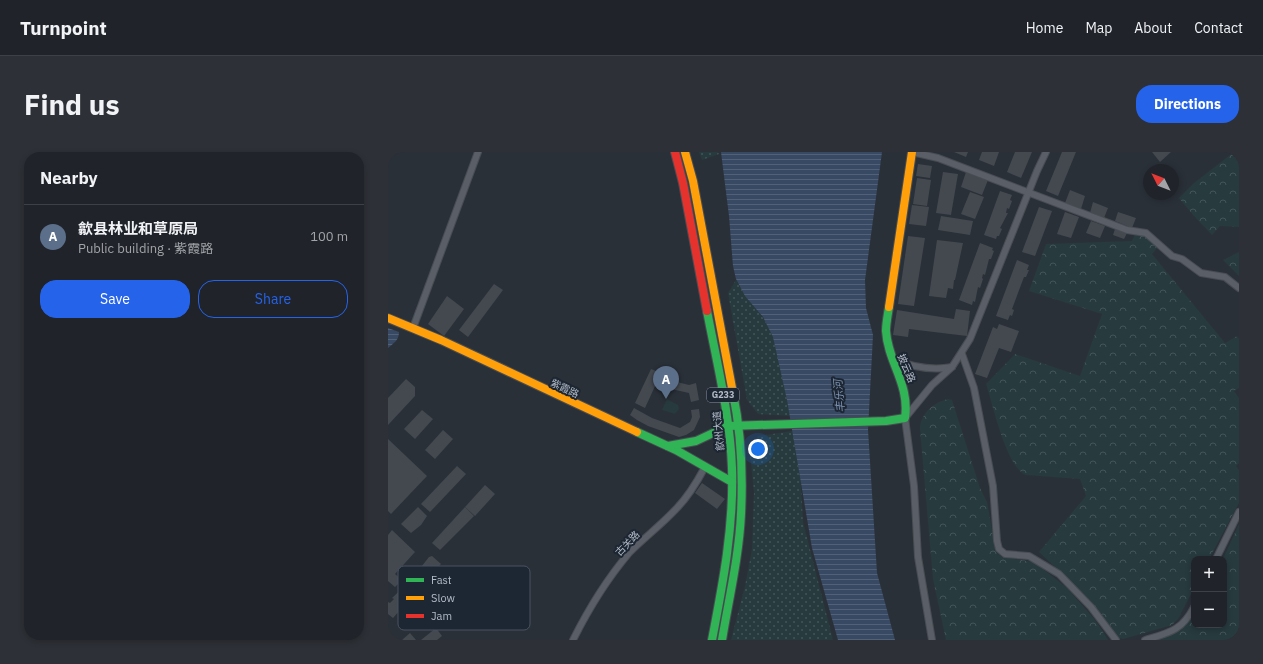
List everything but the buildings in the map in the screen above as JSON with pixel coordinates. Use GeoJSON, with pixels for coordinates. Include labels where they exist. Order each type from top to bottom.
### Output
{"type":"FeatureCollection","features":[{"type":"Feature","properties":{"kind":"main road","name":"歙州大道"},"geometry":{"type":"LineString","coordinates":[[675,152],[683,183],[706,298],[728,426],[732,482],[727,559],[712,640]]}},
{"type":"Feature","properties":{"kind":"main road","name":"歙州大道"},"geometry":{"type":"LineString","coordinates":[[685,152],[693,181],[720,319],[738,426],[742,468],[739,536],[733,584],[722,640]]}},
{"type":"Feature","properties":{"kind":"main road","name":"披云路"},"geometry":{"type":"LineString","coordinates":[[905,418],[908,404],[906,393],[892,359],[887,338],[887,322],[912,152]]}},
{"type":"Feature","properties":{"kind":"main road","name":"紫霞路"},"geometry":{"type":"LineString","coordinates":[[388,318],[413,328],[668,446],[732,482]]}},
{"type":"Feature","properties":{"kind":"main road"},"geometry":{"type":"LineString","coordinates":[[668,446],[696,442],[728,426],[886,421],[905,418]]}},
{"type":"Feature","properties":{"kind":"street"},"geometry":{"type":"LineString","coordinates":[[413,328],[478,152]]}},
{"type":"Feature","properties":{"kind":"street"},"geometry":{"type":"LineString","coordinates":[[912,152],[938,158],[1127,230],[1146,233],[1172,256],[1182,259],[1201,273],[1225,277],[1239,288]]}},
{"type":"Feature","properties":{"kind":"street"},"geometry":{"type":"LineString","coordinates":[[905,418],[932,385],[952,367],[962,354],[970,339],[1028,192],[1046,152]]}},
{"type":"Feature","properties":{"kind":"street"},"geometry":{"type":"LineString","coordinates":[[962,354],[974,388],[993,486],[997,541],[999,548],[1008,556],[1029,556],[1059,574],[1091,607],[1116,640]]}},
{"type":"Feature","properties":{"kind":"street"},"geometry":{"type":"LineString","coordinates":[[892,359],[912,366],[928,369],[952,367]]}},
{"type":"Feature","properties":{"kind":"street","name":"披云路"},"geometry":{"type":"LineString","coordinates":[[905,418],[914,486],[918,557],[924,602],[932,640]]}},
{"type":"Feature","properties":{"kind":"street","name":"古关路"},"geometry":{"type":"LineString","coordinates":[[573,640],[590,610],[615,572],[630,553],[677,509],[693,488],[706,467]]}},
{"type":"Feature","properties":{"kind":"street"},"geometry":{"type":"LineString","coordinates":[[1217,556],[1239,512]]}},
{"type":"Feature","properties":{"kind":"street"},"geometry":{"type":"LineString","coordinates":[[1145,640],[1176,629],[1188,618],[1191,612]]}},
{"type":"Feature","properties":{"kind":"green space"},"geometry":{"type":"Polygon","coordinates":[[[699,152],[718,152],[719,154],[702,160],[699,152]]]}},
{"type":"Feature","properties":{"kind":"green space"},"geometry":{"type":"Polygon","coordinates":[[[1234,152],[1239,152],[1239,227],[1220,226],[1212,235],[1179,198],[1194,183],[1234,152]]]}},
{"type":"Feature","properties":{"kind":"green space"},"geometry":{"type":"Polygon","coordinates":[[[1138,228],[1157,248],[1152,254],[1225,343],[1237,336],[1239,339],[1239,388],[1234,391],[1239,398],[1239,463],[1236,466],[1239,470],[1239,503],[1211,556],[1191,556],[1191,594],[1178,619],[1172,625],[1123,639],[1119,638],[1077,588],[1039,552],[1086,496],[1080,479],[1026,475],[1019,470],[1006,448],[986,384],[1015,354],[1080,376],[1102,314],[1029,291],[1046,244],[1132,241],[1138,228]]]}},
{"type":"Feature","properties":{"kind":"green space"},"geometry":{"type":"Polygon","coordinates":[[[1239,252],[1239,276],[1223,260],[1239,252]]]}},
{"type":"Feature","properties":{"kind":"green space"},"geometry":{"type":"Polygon","coordinates":[[[736,280],[761,315],[773,337],[782,371],[790,416],[758,414],[747,400],[728,293],[736,280]]]}},
{"type":"Feature","properties":{"kind":"green space"},"geometry":{"type":"Polygon","coordinates":[[[667,399],[678,405],[679,409],[675,414],[662,410],[667,399]]]}},
{"type":"Feature","properties":{"kind":"green space"},"geometry":{"type":"Polygon","coordinates":[[[948,399],[952,400],[980,488],[987,502],[996,552],[1002,557],[1034,562],[1067,588],[1096,621],[1108,640],[946,640],[933,579],[920,429],[922,418],[925,414],[933,406],[948,399]]]}},
{"type":"Feature","properties":{"kind":"green space"},"geometry":{"type":"Polygon","coordinates":[[[798,430],[803,522],[833,640],[731,640],[745,586],[752,549],[754,492],[750,453],[758,436],[798,430]]]}},
{"type":"Feature","properties":{"kind":"green space"},"geometry":{"type":"Polygon","coordinates":[[[1239,524],[1239,640],[1143,640],[1171,632],[1183,626],[1191,618],[1191,628],[1227,628],[1227,556],[1224,556],[1239,524]]]}},
{"type":"Feature","properties":{"kind":"water","name":"丰乐河"},"geometry":{"type":"Polygon","coordinates":[[[721,152],[882,152],[865,280],[866,308],[873,335],[868,430],[877,573],[895,640],[838,640],[812,548],[787,400],[773,337],[763,317],[745,296],[736,279],[733,266],[729,216],[721,152]]]}},
{"type":"Feature","properties":{"kind":"water"},"geometry":{"type":"Polygon","coordinates":[[[388,328],[399,332],[399,335],[394,343],[388,348],[388,328]]]}},
{"type":"Feature","properties":{"kind":"traffic: fast"},"geometry":{"type":"LineString","coordinates":[[668,446],[696,441],[728,426],[886,421],[905,418],[906,406],[902,384],[891,353],[886,331],[889,307]]}},
{"type":"Feature","properties":{"kind":"traffic: fast"},"geometry":{"type":"LineString","coordinates":[[707,311],[726,409],[732,468],[731,511],[727,554],[712,640]]}},
{"type":"Feature","properties":{"kind":"traffic: fast"},"geometry":{"type":"LineString","coordinates":[[722,640],[736,561],[741,514],[741,453],[733,393]]}},
{"type":"Feature","properties":{"kind":"traffic: fast"},"geometry":{"type":"LineString","coordinates":[[637,432],[676,450],[732,482]]}},
{"type":"Feature","properties":{"kind":"traffic: slow"},"geometry":{"type":"LineString","coordinates":[[685,152],[693,181],[733,393]]}},
{"type":"Feature","properties":{"kind":"traffic: slow"},"geometry":{"type":"LineString","coordinates":[[889,307],[912,152]]}},
{"type":"Feature","properties":{"kind":"traffic: slow"},"geometry":{"type":"LineString","coordinates":[[388,318],[441,340],[637,432]]}},
{"type":"Feature","properties":{"kind":"traffic: jam"},"geometry":{"type":"LineString","coordinates":[[675,152],[683,183],[707,311]]}},
{"type":"Feature","properties":{"kind":"place","name":"歙县林业和草原局"},"geometry":{"type":"Point","coordinates":[666,399]}}]}
